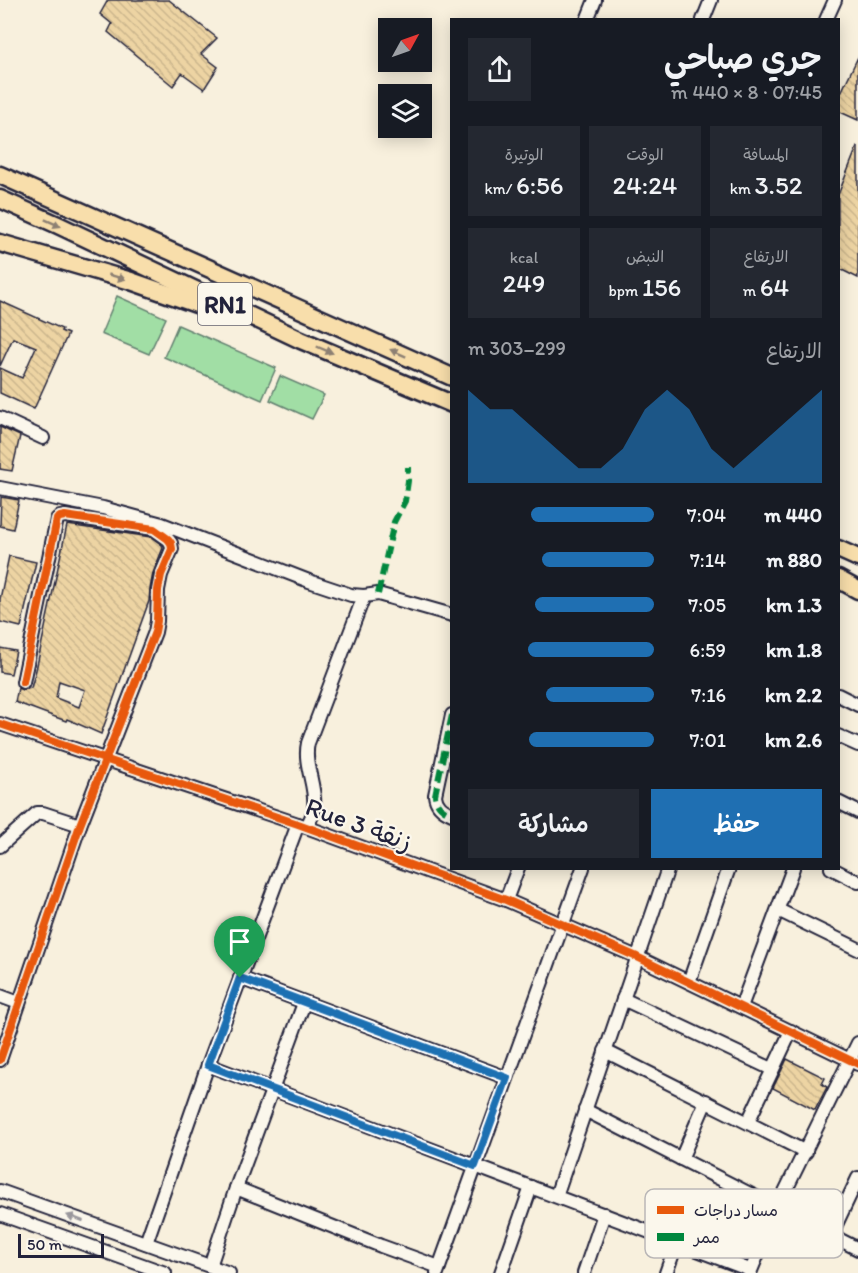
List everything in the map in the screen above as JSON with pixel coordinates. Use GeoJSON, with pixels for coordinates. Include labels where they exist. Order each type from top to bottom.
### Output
{"type":"FeatureCollection","features":[{"type":"Feature","properties":{"kind":"highway"},"geometry":{"type":"LineString","coordinates":[[0,164],[244,284]]}},
{"type":"Feature","properties":{"kind":"highway","name":"RN1"},"geometry":{"type":"LineString","coordinates":[[0,175],[450,375]]}},
{"type":"Feature","properties":{"kind":"highway","name":"RN1"},"geometry":{"type":"LineString","coordinates":[[0,199],[301,340],[450,403]]}},
{"type":"Feature","properties":{"kind":"highway"},"geometry":{"type":"LineString","coordinates":[[0,243],[131,281],[301,340]]}},
{"type":"Feature","properties":{"kind":"highway"},"geometry":{"type":"LineString","coordinates":[[840,549],[858,556]]}},
{"type":"Feature","properties":{"kind":"highway"},"geometry":{"type":"LineString","coordinates":[[840,570],[858,578]]}},
{"type":"Feature","properties":{"kind":"highway"},"geometry":{"type":"LineString","coordinates":[[840,580],[858,590]]}},
{"type":"Feature","properties":{"kind":"street"},"geometry":{"type":"LineString","coordinates":[[588,18],[595,0]]}},
{"type":"Feature","properties":{"kind":"street"},"geometry":{"type":"LineString","coordinates":[[704,18],[711,0]]}},
{"type":"Feature","properties":{"kind":"street"},"geometry":{"type":"LineString","coordinates":[[827,18],[834,0]]}},
{"type":"Feature","properties":{"kind":"street"},"geometry":{"type":"LineString","coordinates":[[0,418],[43,438]]}},
{"type":"Feature","properties":{"kind":"street"},"geometry":{"type":"LineString","coordinates":[[0,488],[103,508],[162,524],[351,595],[378,594],[450,614]]}},
{"type":"Feature","properties":{"kind":"street"},"geometry":{"type":"LineString","coordinates":[[0,1060],[80,825],[155,632],[161,575],[172,549],[168,539],[154,529],[65,516],[57,519],[23,682]]}},
{"type":"Feature","properties":{"kind":"street"},"geometry":{"type":"LineString","coordinates":[[146,1244],[240,978],[302,826],[314,810],[306,752],[308,743],[364,596]]}},
{"type":"Feature","properties":{"kind":"street"},"geometry":{"type":"LineString","coordinates":[[840,696],[858,705]]}},
{"type":"Feature","properties":{"kind":"street","name":"Rue 3 زنقة"},"geometry":{"type":"LineString","coordinates":[[0,724],[452,874],[637,957],[854,1062]]}},
{"type":"Feature","properties":{"kind":"street"},"geometry":{"type":"LineString","coordinates":[[450,724],[435,795],[435,801],[439,806],[450,813]]}},
{"type":"Feature","properties":{"kind":"street"},"geometry":{"type":"LineString","coordinates":[[840,737],[858,744]]}},
{"type":"Feature","properties":{"kind":"street"},"geometry":{"type":"LineString","coordinates":[[840,803],[858,812]]}},
{"type":"Feature","properties":{"kind":"street"},"geometry":{"type":"LineString","coordinates":[[0,846],[37,813],[80,825]]}},
{"type":"Feature","properties":{"kind":"street"},"geometry":{"type":"LineString","coordinates":[[506,900],[517,870]]}},
{"type":"Feature","properties":{"kind":"street"},"geometry":{"type":"LineString","coordinates":[[236,1188],[438,1270],[582,870]]}},
{"type":"Feature","properties":{"kind":"street"},"geometry":{"type":"LineString","coordinates":[[556,1196],[667,870]]}},
{"type":"Feature","properties":{"kind":"street"},"geometry":{"type":"LineString","coordinates":[[689,982],[728,870]]}},
{"type":"Feature","properties":{"kind":"street"},"geometry":{"type":"LineString","coordinates":[[741,1007],[792,870]]}},
{"type":"Feature","properties":{"kind":"street"},"geometry":{"type":"LineString","coordinates":[[835,870],[858,882]]}},
{"type":"Feature","properties":{"kind":"street"},"geometry":{"type":"LineString","coordinates":[[778,910],[858,949]]}},
{"type":"Feature","properties":{"kind":"street"},"geometry":{"type":"LineString","coordinates":[[240,978],[507,1078]]}},
{"type":"Feature","properties":{"kind":"street"},"geometry":{"type":"LineString","coordinates":[[0,996],[19,1003]]}},
{"type":"Feature","properties":{"kind":"street"},"geometry":{"type":"LineString","coordinates":[[623,999],[772,1069]]}},
{"type":"Feature","properties":{"kind":"street"},"geometry":{"type":"LineString","coordinates":[[210,1266],[304,1003]]}},
{"type":"Feature","properties":{"kind":"street"},"geometry":{"type":"LineString","coordinates":[[748,1122],[791,1031]]}},
{"type":"Feature","properties":{"kind":"street"},"geometry":{"type":"LineString","coordinates":[[787,1189],[854,1062],[858,1042]]}},
{"type":"Feature","properties":{"kind":"street"},"geometry":{"type":"LineString","coordinates":[[605,1051],[806,1152]]}},
{"type":"Feature","properties":{"kind":"street"},"geometry":{"type":"LineString","coordinates":[[208,1065],[645,1230]]}},
{"type":"Feature","properties":{"kind":"street"},"geometry":{"type":"LineString","coordinates":[[681,1159],[706,1101]]}},
{"type":"Feature","properties":{"kind":"street"},"geometry":{"type":"LineString","coordinates":[[585,1110],[740,1189]]}},
{"type":"Feature","properties":{"kind":"street"},"geometry":{"type":"LineString","coordinates":[[843,1210],[858,1178]]}},
{"type":"Feature","properties":{"kind":"street"},"geometry":{"type":"LineString","coordinates":[[501,1273],[531,1187]]}},
{"type":"Feature","properties":{"kind":"street"},"geometry":{"type":"LineString","coordinates":[[0,1191],[229,1273]]}},
{"type":"Feature","properties":{"kind":"street"},"geometry":{"type":"LineString","coordinates":[[0,1214],[165,1273]]}},
{"type":"Feature","properties":{"kind":"street"},"geometry":{"type":"LineString","coordinates":[[584,1273],[604,1214]]}},
{"type":"Feature","properties":{"kind":"street"},"geometry":{"type":"LineString","coordinates":[[843,1242],[858,1249]]}},
{"type":"Feature","properties":{"kind":"street"},"geometry":{"type":"LineString","coordinates":[[666,1273],[671,1258]]}},
{"type":"Feature","properties":{"kind":"street"},"geometry":{"type":"LineString","coordinates":[[717,1258],[750,1271]]}},
{"type":"Feature","properties":{"kind":"green space"},"geometry":{"type":"Polygon","coordinates":[[[117,296],[166,318],[149,354],[101,334],[117,296]]]}},
{"type":"Feature","properties":{"kind":"green space"},"geometry":{"type":"Polygon","coordinates":[[[178,325],[276,368],[262,400],[164,357],[178,325]]]}},
{"type":"Feature","properties":{"kind":"green space"},"geometry":{"type":"Polygon","coordinates":[[[280,376],[324,395],[312,419],[270,400],[280,376]]]}},
{"type":"Feature","properties":{"kind":"building"},"geometry":{"type":"Polygon","coordinates":[[[108,0],[169,0],[217,38],[201,54],[218,67],[204,89],[182,73],[173,86],[108,32],[112,24],[100,14],[108,0]]]}},
{"type":"Feature","properties":{"kind":"building"},"geometry":{"type":"Polygon","coordinates":[[[858,57],[858,120],[840,112],[840,95],[858,57]]]}},
{"type":"Feature","properties":{"kind":"building"},"geometry":{"type":"Polygon","coordinates":[[[858,147],[858,278],[840,269],[840,190],[858,147]]]}},
{"type":"Feature","properties":{"kind":"building"},"geometry":{"type":"Polygon","coordinates":[[[0,301],[62,329],[61,331],[68,334],[34,409],[0,393],[0,368],[22,378],[36,347],[13,338],[0,366],[0,301]]]}},
{"type":"Feature","properties":{"kind":"building"},"geometry":{"type":"Polygon","coordinates":[[[0,427],[20,436],[12,471],[0,469],[0,427]]]}},
{"type":"Feature","properties":{"kind":"building"},"geometry":{"type":"Polygon","coordinates":[[[1,497],[19,500],[13,529],[0,526],[1,497]]]}},
{"type":"Feature","properties":{"kind":"building"},"geometry":{"type":"Polygon","coordinates":[[[67,525],[151,537],[162,545],[163,548],[153,573],[149,601],[101,734],[67,719],[66,721],[15,702],[18,688],[22,690],[31,688],[67,525]],[[59,681],[56,698],[79,707],[85,690],[59,681]]]}},
{"type":"Feature","properties":{"kind":"building"},"geometry":{"type":"Polygon","coordinates":[[[9,556],[36,562],[21,627],[0,622],[0,599],[9,556]]]}},
{"type":"Feature","properties":{"kind":"building"},"geometry":{"type":"Polygon","coordinates":[[[0,648],[16,651],[11,674],[0,672],[0,648]]]}},
{"type":"Feature","properties":{"kind":"building"},"geometry":{"type":"Polygon","coordinates":[[[787,1059],[825,1078],[822,1084],[827,1087],[815,1110],[773,1088],[787,1059]]]}},
{"type":"Feature","properties":{"kind":"marked path"},"geometry":{"type":"LineString","coordinates":[[378,594],[394,522],[405,501],[408,467]]}},
{"type":"Feature","properties":{"kind":"marked path"},"geometry":{"type":"LineString","coordinates":[[450,724],[435,795],[440,807],[450,813]]}},
{"type":"Feature","properties":{"kind":"cycle path"},"geometry":{"type":"LineString","coordinates":[[0,1060],[80,825],[155,632],[161,575],[172,549],[168,539],[154,529],[65,516],[57,519],[23,682]]}},
{"type":"Feature","properties":{"kind":"cycle path"},"geometry":{"type":"LineString","coordinates":[[0,724],[298,824],[506,900],[637,957],[858,1064]]}},
{"type":"Feature","properties":{"kind":"route"},"geometry":{"type":"LineString","coordinates":[[240,978],[507,1078],[475,1166],[208,1065],[240,978]]}}]}
